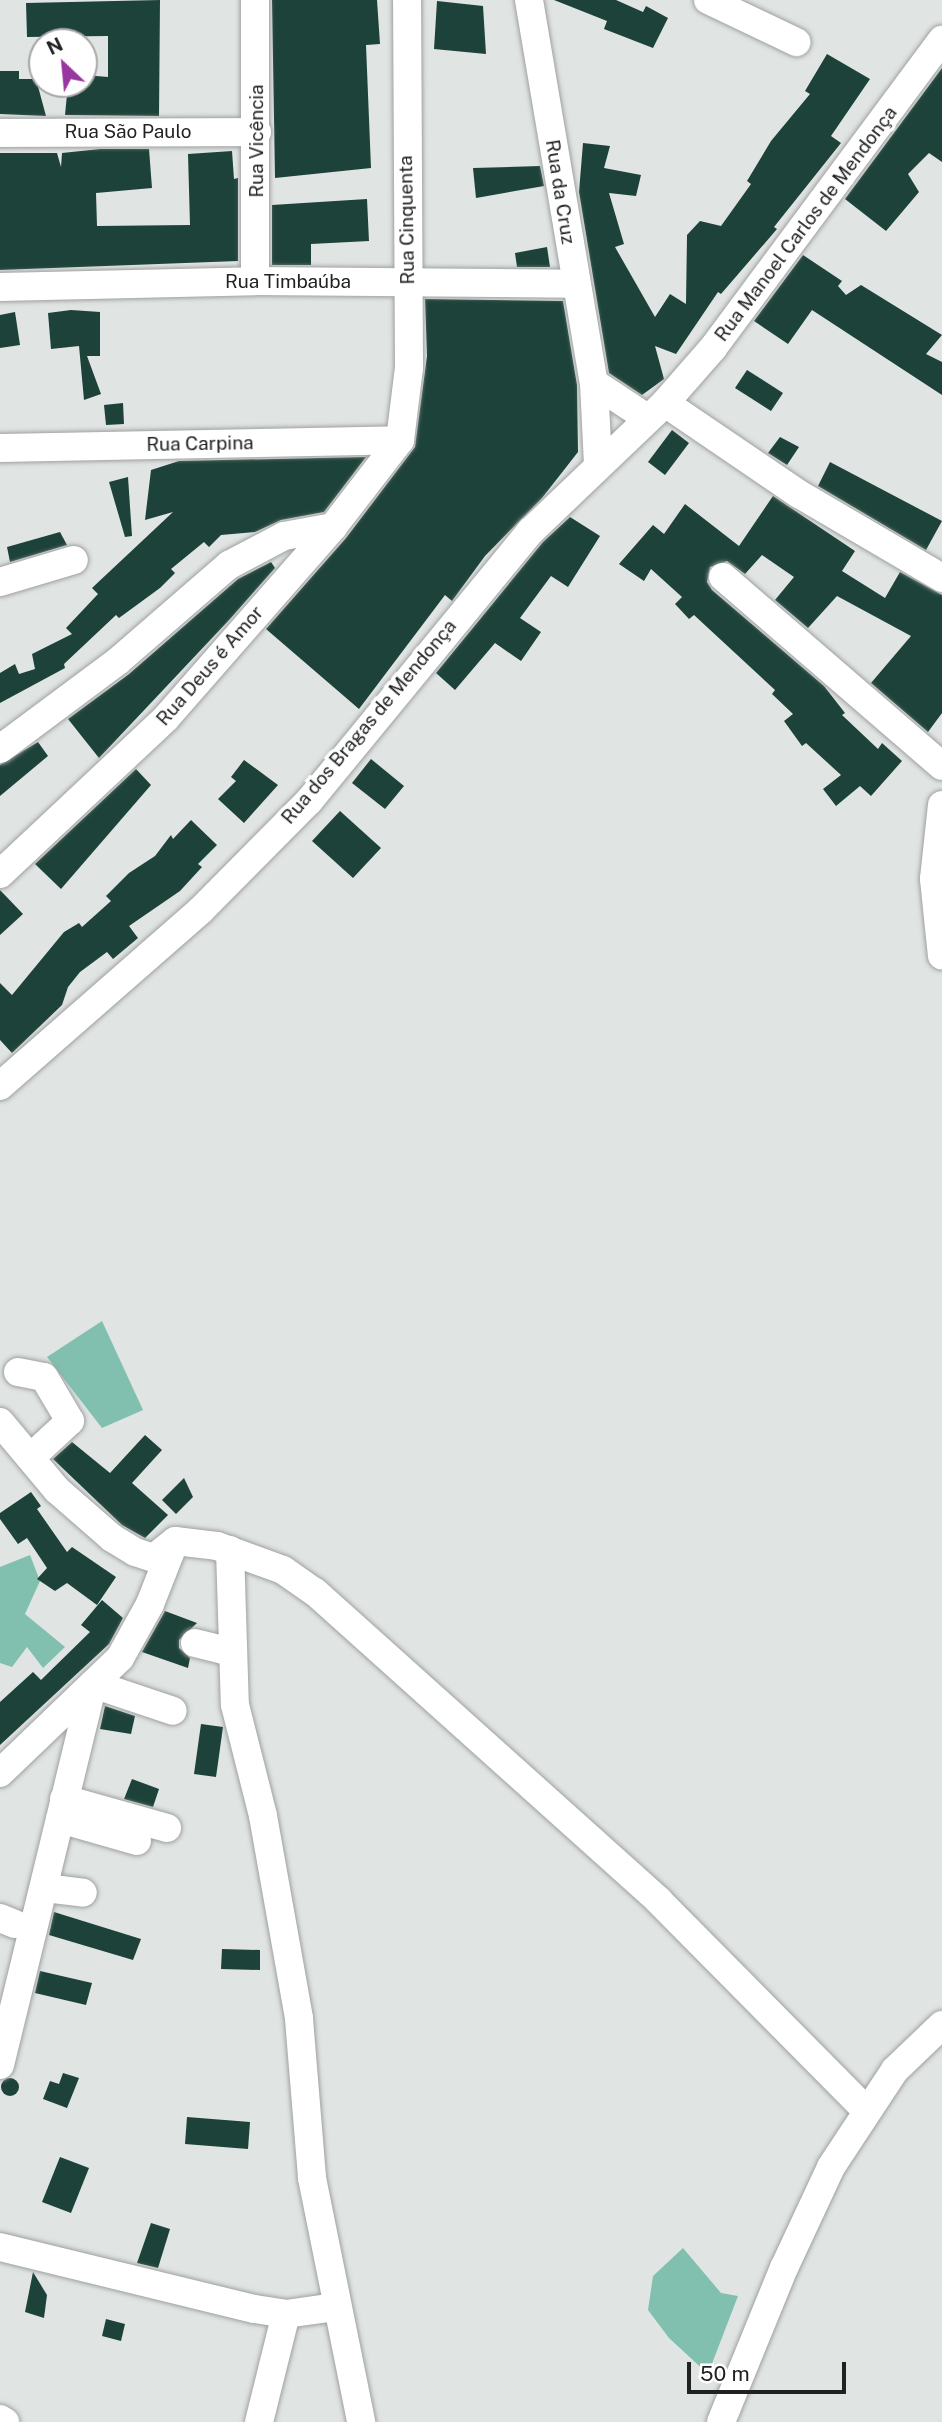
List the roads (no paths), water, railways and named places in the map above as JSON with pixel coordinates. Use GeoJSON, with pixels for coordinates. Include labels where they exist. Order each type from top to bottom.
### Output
{"type":"FeatureCollection","features":[{"type":"Feature","properties":{"kind":"street","name":"Rua Vicência"},"geometry":{"type":"LineString","coordinates":[[255,0],[255,281]]}},
{"type":"Feature","properties":{"kind":"street","name":"Rua Cinquenta"},"geometry":{"type":"LineString","coordinates":[[400,440],[408,391],[407,0]]}},
{"type":"Feature","properties":{"kind":"street","name":"Rua da Cruz"},"geometry":{"type":"LineString","coordinates":[[529,0],[594,383],[598,464]]}},
{"type":"Feature","properties":{"kind":"street"},"geometry":{"type":"LineString","coordinates":[[708,0],[796,41]]}},
{"type":"Feature","properties":{"kind":"street","name":"Rua Manoel Carlos de Mendonça"},"geometry":{"type":"LineString","coordinates":[[656,411],[771,273],[942,40]]}},
{"type":"Feature","properties":{"kind":"street","name":"Rua São Paulo"},"geometry":{"type":"LineString","coordinates":[[0,133],[257,132]]}},
{"type":"Feature","properties":{"kind":"street","name":"Rua Timbaúba"},"geometry":{"type":"LineString","coordinates":[[0,288],[255,281],[576,284]]}},
{"type":"Feature","properties":{"kind":"street"},"geometry":{"type":"LineString","coordinates":[[594,383],[656,411],[942,578]]}},
{"type":"Feature","properties":{"kind":"street","name":"Rua dos Bragas de Mendonça"},"geometry":{"type":"LineString","coordinates":[[0,1086],[163,945],[309,801],[466,605],[598,464],[656,411]]}},
{"type":"Feature","properties":{"kind":"street","name":"Rua Carpina"},"geometry":{"type":"LineString","coordinates":[[0,448],[400,440]]}},
{"type":"Feature","properties":{"kind":"street","name":"Rua Deus é Amor"},"geometry":{"type":"LineString","coordinates":[[0,874],[166,718],[333,527],[400,440]]}},
{"type":"Feature","properties":{"kind":"street"},"geometry":{"type":"LineString","coordinates":[[0,749],[108,669],[229,565],[284,536],[333,527]]}},
{"type":"Feature","properties":{"kind":"street"},"geometry":{"type":"LineString","coordinates":[[0,582],[74,560]]}},
{"type":"Feature","properties":{"kind":"street"},"geometry":{"type":"LineString","coordinates":[[723,577],[942,766]]}},
{"type":"Feature","properties":{"kind":"street"},"geometry":{"type":"LineString","coordinates":[[942,805],[934,879],[942,956]]}},
{"type":"Feature","properties":{"kind":"street"},"geometry":{"type":"LineString","coordinates":[[18,1372],[44,1377],[78,1426],[30,1458]]}},
{"type":"Feature","properties":{"kind":"street"},"geometry":{"type":"LineString","coordinates":[[0,1422],[57,1490],[112,1538],[135,1552],[154,1558],[175,1541],[230,1550],[283,1570],[356,1627],[659,1901],[865,2109]]}},
{"type":"Feature","properties":{"kind":"street"},"geometry":{"type":"LineString","coordinates":[[0,1773],[128,1647],[175,1541]]}},
{"type":"Feature","properties":{"kind":"street"},"geometry":{"type":"LineString","coordinates":[[230,1550],[235,1705],[263,1816],[299,2019],[312,2178],[335,2307],[361,2422]]}},
{"type":"Feature","properties":{"kind":"street"},"geometry":{"type":"LineString","coordinates":[[195,1643],[232,1652]]}},
{"type":"Feature","properties":{"kind":"street"},"geometry":{"type":"LineString","coordinates":[[93,1684],[173,1712]]}},
{"type":"Feature","properties":{"kind":"street"},"geometry":{"type":"LineString","coordinates":[[0,2065],[46,1888],[62,1809],[93,1684]]}},
{"type":"Feature","properties":{"kind":"street"},"geometry":{"type":"LineString","coordinates":[[62,1809],[167,1828]]}},
{"type":"Feature","properties":{"kind":"street"},"geometry":{"type":"LineString","coordinates":[[62,1809],[137,1841]]}},
{"type":"Feature","properties":{"kind":"street"},"geometry":{"type":"LineString","coordinates":[[46,1888],[83,1893]]}},
{"type":"Feature","properties":{"kind":"street"},"geometry":{"type":"LineString","coordinates":[[721,2422],[804,2222],[865,2109],[917,2045],[942,2025]]}},
{"type":"Feature","properties":{"kind":"street"},"geometry":{"type":"LineString","coordinates":[[0,2247],[286,2314],[335,2307]]}},
{"type":"Feature","properties":{"kind":"street"},"geometry":{"type":"LineString","coordinates":[[259,2422],[286,2314]]}},
{"type":"Feature","properties":{"kind":"street"},"geometry":{"type":"LineString","coordinates":[[0,2420],[5,2422]]}}]}
